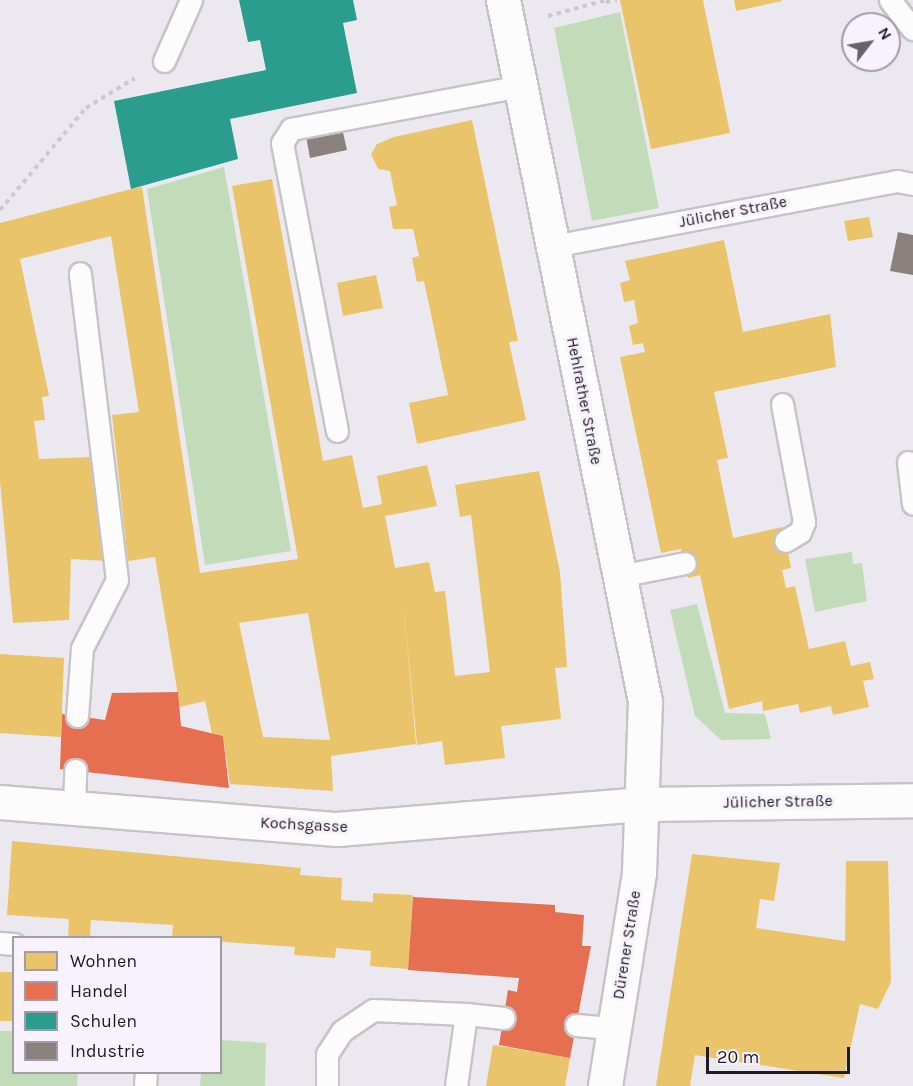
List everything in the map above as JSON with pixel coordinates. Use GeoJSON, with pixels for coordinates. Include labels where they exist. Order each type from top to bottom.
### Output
{"type":"FeatureCollection","features":[{"type":"Feature","properties":{"kind":"street","name":"Hehlrather Straße"},"geometry":{"type":"LineString","coordinates":[[504,0],[645,701],[643,804]]}},
{"type":"Feature","properties":{"kind":"street","name":"Jülicher Straße"},"geometry":{"type":"LineString","coordinates":[[643,804],[913,800]]}},
{"type":"Feature","properties":{"kind":"street","name":"Kochsgasse"},"geometry":{"type":"LineString","coordinates":[[0,802],[337,829],[643,804]]}},
{"type":"Feature","properties":{"kind":"street","name":"Dürener Straße"},"geometry":{"type":"LineString","coordinates":[[605,1086],[639,873],[643,804]]}},
{"type":"Feature","properties":{"kind":"lane"},"geometry":{"type":"LineString","coordinates":[[164,61],[191,0]]}},
{"type":"Feature","properties":{"kind":"lane"},"geometry":{"type":"LineString","coordinates":[[890,0],[913,30]]}},
{"type":"Feature","properties":{"kind":"lane"},"geometry":{"type":"LineString","coordinates":[[337,431],[282,143],[291,129],[521,86]]}},
{"type":"Feature","properties":{"kind":"lane","name":"Jülicher Straße"},"geometry":{"type":"LineString","coordinates":[[553,246],[897,181],[913,184]]}},
{"type":"Feature","properties":{"kind":"lane"},"geometry":{"type":"LineString","coordinates":[[76,716],[82,648],[117,580],[80,273]]}},
{"type":"Feature","properties":{"kind":"lane"},"geometry":{"type":"LineString","coordinates":[[782,404],[804,522],[800,532],[785,541]]}},
{"type":"Feature","properties":{"kind":"lane"},"geometry":{"type":"LineString","coordinates":[[908,462],[913,504]]}},
{"type":"Feature","properties":{"kind":"lane"},"geometry":{"type":"LineString","coordinates":[[620,576],[685,563]]}},
{"type":"Feature","properties":{"kind":"lane"},"geometry":{"type":"LineString","coordinates":[[74,807],[75,770]]}},
{"type":"Feature","properties":{"kind":"lane"},"geometry":{"type":"LineString","coordinates":[[327,1086],[327,1054],[342,1031],[372,1010],[504,1018]]}},
{"type":"Feature","properties":{"kind":"lane"},"geometry":{"type":"LineString","coordinates":[[456,1086],[466,1014]]}},
{"type":"Feature","properties":{"kind":"lane"},"geometry":{"type":"LineString","coordinates":[[576,1026],[614,1028]]}},
{"type":"Feature","properties":{"kind":"path"},"geometry":{"type":"LineString","coordinates":[[542,17],[617,0]]}},
{"type":"Feature","properties":{"kind":"path"},"geometry":{"type":"LineString","coordinates":[[0,210],[86,108],[164,61]]}},
{"type":"Feature","properties":{"kind":"green space"},"geometry":{"type":"Polygon","coordinates":[[[620,12],[659,208],[592,221],[554,28],[620,12]]]}},
{"type":"Feature","properties":{"kind":"green space"},"geometry":{"type":"Polygon","coordinates":[[[224,167],[291,551],[205,565],[147,189],[224,167]]]}},
{"type":"Feature","properties":{"kind":"green space"},"geometry":{"type":"Polygon","coordinates":[[[852,552],[853,564],[862,563],[867,601],[815,612],[805,559],[852,552]]]}},
{"type":"Feature","properties":{"kind":"green space"},"geometry":{"type":"Polygon","coordinates":[[[697,604],[725,713],[765,714],[771,739],[721,740],[695,716],[670,610],[697,604]]]}},
{"type":"Feature","properties":{"kind":"green space"},"geometry":{"type":"Polygon","coordinates":[[[0,1031],[12,1031],[12,1074],[78,1074],[77,1086],[0,1086],[0,1031]]]}},
{"type":"Feature","properties":{"kind":"green space"},"geometry":{"type":"Polygon","coordinates":[[[222,1040],[266,1043],[265,1086],[200,1086],[201,1074],[222,1074],[222,1040]]]}},
{"type":"Feature","properties":{"kind":"building: Wohnen"},"geometry":{"type":"Polygon","coordinates":[[[620,0],[703,0],[730,133],[651,149],[620,0]]]}},
{"type":"Feature","properties":{"kind":"building: Wohnen"},"geometry":{"type":"Polygon","coordinates":[[[734,0],[782,0],[782,1],[736,11],[734,0]]]}},
{"type":"Feature","properties":{"kind":"building: Wohnen"},"geometry":{"type":"Polygon","coordinates":[[[472,120],[518,341],[509,342],[526,420],[417,444],[409,403],[448,395],[424,281],[417,282],[412,258],[419,256],[413,229],[393,229],[389,207],[397,205],[390,171],[378,169],[371,154],[377,144],[394,137],[472,120]]]}},
{"type":"Feature","properties":{"kind":"building: Wohnen"},"geometry":{"type":"Polygon","coordinates":[[[272,179],[323,461],[352,455],[363,508],[382,504],[377,476],[427,465],[437,506],[385,516],[395,568],[429,562],[435,592],[445,591],[455,676],[490,672],[471,515],[460,517],[455,485],[539,471],[560,572],[567,667],[555,668],[561,719],[501,726],[505,758],[445,765],[442,741],[417,745],[403,598],[416,744],[331,756],[333,791],[230,784],[223,736],[212,734],[205,701],[180,707],[155,557],[128,561],[112,415],[139,412],[111,236],[20,259],[49,396],[42,397],[45,420],[34,421],[39,459],[93,457],[106,561],[71,559],[69,620],[13,623],[0,481],[0,223],[131,189],[142,187],[200,573],[298,559],[232,186],[272,179]],[[308,613],[239,623],[263,737],[330,740],[308,613]]]}},
{"type":"Feature","properties":{"kind":"building: Wohnen"},"geometry":{"type":"Polygon","coordinates":[[[869,217],[873,237],[848,241],[844,221],[869,217]]]}},
{"type":"Feature","properties":{"kind":"building: Wohnen"},"geometry":{"type":"Polygon","coordinates":[[[724,240],[743,332],[830,314],[836,367],[714,392],[728,458],[717,460],[733,538],[783,527],[791,568],[782,570],[786,588],[795,586],[809,649],[845,641],[851,666],[870,662],[874,679],[863,681],[869,707],[833,715],[831,706],[800,713],[798,704],[763,711],[762,701],[729,709],[700,575],[688,578],[681,549],[661,553],[620,357],[645,352],[643,343],[633,345],[629,326],[638,323],[634,300],[624,302],[620,283],[630,280],[625,261],[724,240]]]}},
{"type":"Feature","properties":{"kind":"building: Wohnen"},"geometry":{"type":"Polygon","coordinates":[[[376,275],[383,308],[343,316],[337,283],[376,275]]]}},
{"type":"Feature","properties":{"kind":"building: Wohnen"},"geometry":{"type":"Polygon","coordinates":[[[0,654],[64,658],[61,737],[0,733],[0,654]]]}},
{"type":"Feature","properties":{"kind":"building: Wohnen"},"geometry":{"type":"Polygon","coordinates":[[[12,841],[301,868],[300,875],[342,878],[341,900],[373,902],[373,893],[413,895],[408,969],[370,966],[371,951],[336,948],[335,958],[294,955],[295,947],[222,942],[222,936],[172,936],[173,925],[91,920],[90,935],[92,936],[68,936],[69,919],[7,915],[12,841]]]}},
{"type":"Feature","properties":{"kind":"building: Wohnen"},"geometry":{"type":"Polygon","coordinates":[[[692,854],[780,863],[774,901],[760,899],[756,928],[845,941],[846,861],[888,861],[891,982],[878,1009],[860,1004],[844,1078],[695,1055],[690,1086],[656,1086],[692,854]]]}},
{"type":"Feature","properties":{"kind":"building: Wohnen"},"geometry":{"type":"Polygon","coordinates":[[[0,972],[12,972],[12,1021],[0,1021],[0,972]]]}},
{"type":"Feature","properties":{"kind":"building: Wohnen"},"geometry":{"type":"Polygon","coordinates":[[[493,1045],[570,1058],[565,1086],[486,1086],[493,1045]]]}},
{"type":"Feature","properties":{"kind":"building: Handel"},"geometry":{"type":"Polygon","coordinates":[[[178,692],[181,726],[223,736],[229,788],[60,769],[62,714],[105,720],[112,693],[178,692]]]}},
{"type":"Feature","properties":{"kind":"building: Handel"},"geometry":{"type":"Polygon","coordinates":[[[413,897],[555,905],[555,912],[584,915],[582,946],[591,946],[570,1058],[499,1045],[508,990],[517,992],[519,978],[408,970],[413,897]]]}},
{"type":"Feature","properties":{"kind":"building: Schulen"},"geometry":{"type":"Polygon","coordinates":[[[239,0],[353,0],[357,20],[343,23],[357,93],[230,119],[238,159],[131,189],[114,101],[266,70],[260,40],[248,42],[239,0]]]}},
{"type":"Feature","properties":{"kind":"building: Industrie"},"geometry":{"type":"Polygon","coordinates":[[[342,128],[347,150],[310,158],[306,136],[342,128]]]}},
{"type":"Feature","properties":{"kind":"building: Industrie"},"geometry":{"type":"Polygon","coordinates":[[[898,232],[913,235],[913,275],[890,271],[898,232]]]}}]}
